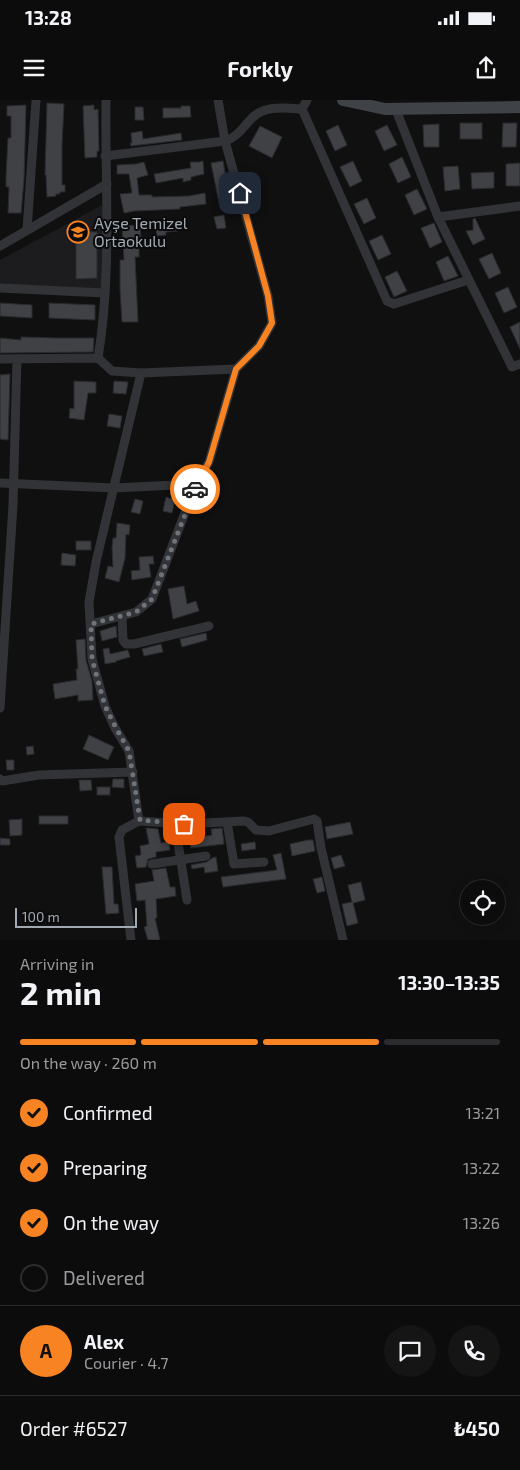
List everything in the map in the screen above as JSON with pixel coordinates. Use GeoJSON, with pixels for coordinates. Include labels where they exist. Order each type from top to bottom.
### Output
{"type":"FeatureCollection","features":[{"type":"Feature","properties":{"kind":"street"},"geometry":{"type":"LineString","coordinates":[[27,230],[36,100]]}},
{"type":"Feature","properties":{"kind":"street"},"geometry":{"type":"LineString","coordinates":[[98,358],[104,324],[108,223],[106,100]]}},
{"type":"Feature","properties":{"kind":"street"},"geometry":{"type":"LineString","coordinates":[[91,624],[136,612],[152,599],[196,484],[209,462],[236,369],[259,346],[272,323],[268,296],[225,141],[218,100]]}},
{"type":"Feature","properties":{"kind":"street"},"geometry":{"type":"LineString","coordinates":[[302,109],[307,100]]}},
{"type":"Feature","properties":{"kind":"street"},"geometry":{"type":"LineString","coordinates":[[343,100],[396,110],[520,107]]}},
{"type":"Feature","properties":{"kind":"street"},"geometry":{"type":"LineString","coordinates":[[106,156],[225,141],[233,139],[253,116],[260,112],[278,107],[302,109]]}},
{"type":"Feature","properties":{"kind":"street"},"geometry":{"type":"LineString","coordinates":[[302,109],[387,301],[394,304],[468,280]]}},
{"type":"Feature","properties":{"kind":"street"},"geometry":{"type":"LineString","coordinates":[[396,110],[438,217],[468,280],[512,367],[520,364]]}},
{"type":"Feature","properties":{"kind":"street"},"geometry":{"type":"LineString","coordinates":[[0,246],[107,184]]}},
{"type":"Feature","properties":{"kind":"street"},"geometry":{"type":"LineString","coordinates":[[438,217],[520,206]]}},
{"type":"Feature","properties":{"kind":"street"},"geometry":{"type":"LineString","coordinates":[[0,288],[105,293]]}},
{"type":"Feature","properties":{"kind":"street"},"geometry":{"type":"LineString","coordinates":[[0,359],[98,358],[112,371],[141,373],[236,369]]}},
{"type":"Feature","properties":{"kind":"street"},"geometry":{"type":"LineString","coordinates":[[0,708],[13,505],[12,483],[17,359]]}},
{"type":"Feature","properties":{"kind":"street"},"geometry":{"type":"LineString","coordinates":[[140,820],[129,751],[112,721],[92,659],[89,602],[96,562],[141,373]]}},
{"type":"Feature","properties":{"kind":"street"},"geometry":{"type":"LineString","coordinates":[[0,483],[114,488],[196,484]]}},
{"type":"Feature","properties":{"kind":"street"},"geometry":{"type":"LineString","coordinates":[[122,616],[123,640],[126,644],[134,644],[209,626]]}},
{"type":"Feature","properties":{"kind":"street"},"geometry":{"type":"LineString","coordinates":[[0,779],[2,781],[39,775],[133,772]]}},
{"type":"Feature","properties":{"kind":"street"},"geometry":{"type":"LineString","coordinates":[[131,940],[119,837],[122,830],[140,820],[176,824],[244,821],[248,822],[256,830],[269,831],[314,819],[343,940]]}},
{"type":"Feature","properties":{"kind":"street"},"geometry":{"type":"LineString","coordinates":[[227,822],[234,864],[264,862]]}},
{"type":"Feature","properties":{"kind":"street"},"geometry":{"type":"LineString","coordinates":[[176,824],[186,900]]}},
{"type":"Feature","properties":{"kind":"street"},"geometry":{"type":"LineString","coordinates":[[152,864],[206,856]]}},
{"type":"Feature","properties":{"kind":"shaded area","name":"Ayşe Temizel Ortaokulu"},"geometry":{"type":"Polygon","coordinates":[[[104,204],[104,289],[0,287],[0,260],[104,204]]]}},
{"type":"Feature","properties":{"kind":"building"},"geometry":{"type":"Polygon","coordinates":[[[47,103],[64,104],[62,185],[65,185],[65,192],[47,197],[45,175],[47,103]]]}},
{"type":"Feature","properties":{"kind":"building"},"geometry":{"type":"Polygon","coordinates":[[[26,105],[21,213],[8,213],[9,187],[6,187],[6,177],[8,138],[11,138],[11,116],[7,116],[7,106],[26,105]]]}},
{"type":"Feature","properties":{"kind":"building"},"geometry":{"type":"Polygon","coordinates":[[[94,105],[94,110],[98,109],[99,151],[97,151],[97,157],[85,158],[83,106],[94,105]]]}},
{"type":"Feature","properties":{"kind":"building"},"geometry":{"type":"Polygon","coordinates":[[[181,106],[190,106],[191,117],[163,118],[163,108],[181,108],[181,106]]]}},
{"type":"Feature","properties":{"kind":"building"},"geometry":{"type":"Polygon","coordinates":[[[135,107],[143,107],[144,120],[135,120],[135,107]]]}},
{"type":"Feature","properties":{"kind":"building"},"geometry":{"type":"Polygon","coordinates":[[[460,123],[482,123],[482,139],[460,139],[460,123]]]}},
{"type":"Feature","properties":{"kind":"building"},"geometry":{"type":"Polygon","coordinates":[[[503,123],[517,123],[516,147],[502,147],[503,123]]]}},
{"type":"Feature","properties":{"kind":"building"},"geometry":{"type":"Polygon","coordinates":[[[439,124],[439,147],[424,147],[423,125],[439,124]]]}},
{"type":"Feature","properties":{"kind":"building"},"geometry":{"type":"Polygon","coordinates":[[[338,125],[347,145],[335,151],[326,131],[338,125]]]}},
{"type":"Feature","properties":{"kind":"building"},"geometry":{"type":"Polygon","coordinates":[[[387,125],[397,145],[384,151],[375,131],[387,125]]]}},
{"type":"Feature","properties":{"kind":"building"},"geometry":{"type":"Polygon","coordinates":[[[260,126],[282,137],[272,158],[249,146],[260,126]]]}},
{"type":"Feature","properties":{"kind":"building"},"geometry":{"type":"Polygon","coordinates":[[[142,131],[143,139],[181,133],[182,140],[131,146],[131,133],[142,131]]]}},
{"type":"Feature","properties":{"kind":"building"},"geometry":{"type":"Polygon","coordinates":[[[402,157],[411,177],[398,183],[389,164],[402,157]]]}},
{"type":"Feature","properties":{"kind":"building"},"geometry":{"type":"Polygon","coordinates":[[[203,161],[204,174],[191,177],[191,180],[183,182],[183,178],[156,183],[154,174],[191,168],[190,162],[203,161]]]}},
{"type":"Feature","properties":{"kind":"building"},"geometry":{"type":"Polygon","coordinates":[[[223,161],[229,201],[219,203],[211,163],[223,161]]]}},
{"type":"Feature","properties":{"kind":"building"},"geometry":{"type":"Polygon","coordinates":[[[353,161],[362,181],[350,187],[340,167],[353,161]]]}},
{"type":"Feature","properties":{"kind":"building"},"geometry":{"type":"Polygon","coordinates":[[[144,162],[148,175],[137,178],[139,195],[152,195],[152,197],[189,196],[205,193],[206,204],[180,207],[180,209],[124,213],[120,194],[132,193],[129,174],[117,174],[117,165],[144,162]]]}},
{"type":"Feature","properties":{"kind":"building"},"geometry":{"type":"Polygon","coordinates":[[[520,163],[520,186],[506,186],[506,164],[520,163]]]}},
{"type":"Feature","properties":{"kind":"building"},"geometry":{"type":"Polygon","coordinates":[[[458,166],[460,189],[445,191],[443,167],[458,166]]]}},
{"type":"Feature","properties":{"kind":"building"},"geometry":{"type":"Polygon","coordinates":[[[494,172],[494,188],[472,189],[471,173],[494,172]]]}},
{"type":"Feature","properties":{"kind":"building"},"geometry":{"type":"Polygon","coordinates":[[[417,189],[427,209],[414,215],[405,195],[417,189]]]}},
{"type":"Feature","properties":{"kind":"building"},"geometry":{"type":"Polygon","coordinates":[[[367,198],[376,218],[364,224],[354,204],[367,198]]]}},
{"type":"Feature","properties":{"kind":"building"},"geometry":{"type":"Polygon","coordinates":[[[224,215],[226,228],[217,229],[214,217],[224,215]]]}},
{"type":"Feature","properties":{"kind":"building"},"geometry":{"type":"Polygon","coordinates":[[[475,218],[485,239],[473,245],[466,231],[473,230],[473,219],[475,218]]]}},
{"type":"Feature","properties":{"kind":"building"},"geometry":{"type":"Polygon","coordinates":[[[177,221],[178,231],[166,232],[166,235],[157,236],[155,223],[177,221]]]}},
{"type":"Feature","properties":{"kind":"building"},"geometry":{"type":"Polygon","coordinates":[[[434,223],[442,242],[430,248],[421,228],[434,223]]]}},
{"type":"Feature","properties":{"kind":"building"},"geometry":{"type":"Polygon","coordinates":[[[140,225],[139,257],[135,257],[138,322],[122,322],[120,260],[124,260],[122,226],[140,225]]]}},
{"type":"Feature","properties":{"kind":"building"},"geometry":{"type":"Polygon","coordinates":[[[76,232],[97,232],[97,278],[76,279],[76,232]]]}},
{"type":"Feature","properties":{"kind":"building"},"geometry":{"type":"Polygon","coordinates":[[[382,235],[391,254],[378,260],[369,241],[382,235]]]}},
{"type":"Feature","properties":{"kind":"building"},"geometry":{"type":"Polygon","coordinates":[[[492,253],[501,273],[489,279],[479,259],[492,253]]]}},
{"type":"Feature","properties":{"kind":"building"},"geometry":{"type":"Polygon","coordinates":[[[448,256],[458,276],[444,281],[436,262],[448,256]]]}},
{"type":"Feature","properties":{"kind":"building"},"geometry":{"type":"Polygon","coordinates":[[[397,271],[407,291],[394,297],[385,277],[397,271]]]}},
{"type":"Feature","properties":{"kind":"building"},"geometry":{"type":"Polygon","coordinates":[[[508,287],[517,307],[504,313],[495,293],[508,287]]]}},
{"type":"Feature","properties":{"kind":"building"},"geometry":{"type":"Polygon","coordinates":[[[0,303],[32,305],[32,318],[0,316],[0,303]]]}},
{"type":"Feature","properties":{"kind":"building"},"geometry":{"type":"Polygon","coordinates":[[[49,303],[95,305],[95,320],[49,318],[49,303]]]}},
{"type":"Feature","properties":{"kind":"building"},"geometry":{"type":"Polygon","coordinates":[[[520,322],[520,349],[510,327],[520,322]]]}},
{"type":"Feature","properties":{"kind":"building"},"geometry":{"type":"Polygon","coordinates":[[[21,337],[94,338],[93,352],[0,353],[0,338],[21,340],[21,337]]]}},
{"type":"Feature","properties":{"kind":"building"},"geometry":{"type":"Polygon","coordinates":[[[10,374],[8,440],[0,439],[0,375],[10,374]]]}},
{"type":"Feature","properties":{"kind":"building"},"geometry":{"type":"Polygon","coordinates":[[[74,381],[96,382],[96,393],[88,393],[84,420],[69,418],[70,408],[74,409],[74,381]]]}},
{"type":"Feature","properties":{"kind":"building"},"geometry":{"type":"Polygon","coordinates":[[[114,381],[128,382],[126,394],[113,393],[114,381]]]}},
{"type":"Feature","properties":{"kind":"building"},"geometry":{"type":"Polygon","coordinates":[[[109,414],[122,416],[120,428],[107,426],[109,414]]]}},
{"type":"Feature","properties":{"kind":"building"},"geometry":{"type":"Polygon","coordinates":[[[166,497],[175,500],[172,513],[163,511],[166,497]]]}},
{"type":"Feature","properties":{"kind":"building"},"geometry":{"type":"Polygon","coordinates":[[[135,499],[143,501],[140,514],[131,512],[135,499]]]}},
{"type":"Feature","properties":{"kind":"building"},"geometry":{"type":"Polygon","coordinates":[[[117,523],[130,525],[129,535],[126,534],[125,558],[119,582],[105,578],[108,566],[113,567],[112,548],[113,538],[116,538],[117,523]]]}},
{"type":"Feature","properties":{"kind":"building"},"geometry":{"type":"Polygon","coordinates":[[[76,541],[91,541],[91,550],[76,550],[76,541]]]}},
{"type":"Feature","properties":{"kind":"building"},"geometry":{"type":"Polygon","coordinates":[[[62,553],[76,555],[75,566],[61,565],[62,553]]]}},
{"type":"Feature","properties":{"kind":"building"},"geometry":{"type":"Polygon","coordinates":[[[153,556],[154,564],[149,564],[151,577],[132,580],[131,571],[140,570],[139,557],[153,556]]]}},
{"type":"Feature","properties":{"kind":"building"},"geometry":{"type":"Polygon","coordinates":[[[184,586],[187,604],[196,601],[199,611],[173,619],[168,589],[184,586]]]}},
{"type":"Feature","properties":{"kind":"building"},"geometry":{"type":"Polygon","coordinates":[[[116,626],[117,637],[102,641],[100,631],[116,626]]]}},
{"type":"Feature","properties":{"kind":"building"},"geometry":{"type":"Polygon","coordinates":[[[206,633],[207,640],[182,647],[180,639],[206,633]]]}},
{"type":"Feature","properties":{"kind":"building"},"geometry":{"type":"Polygon","coordinates":[[[85,639],[86,660],[92,681],[93,700],[78,701],[78,695],[55,699],[53,684],[77,680],[76,640],[85,639]]]}},
{"type":"Feature","properties":{"kind":"building"},"geometry":{"type":"Polygon","coordinates":[[[161,644],[163,652],[144,656],[142,649],[161,644]]]}},
{"type":"Feature","properties":{"kind":"building"},"geometry":{"type":"Polygon","coordinates":[[[109,648],[110,654],[128,650],[130,657],[105,664],[103,649],[109,648]]]}},
{"type":"Feature","properties":{"kind":"building"},"geometry":{"type":"Polygon","coordinates":[[[89,735],[114,747],[108,760],[83,749],[89,735]]]}},
{"type":"Feature","properties":{"kind":"building"},"geometry":{"type":"Polygon","coordinates":[[[33,746],[34,754],[27,755],[26,747],[33,746]]]}},
{"type":"Feature","properties":{"kind":"building"},"geometry":{"type":"Polygon","coordinates":[[[6,760],[14,760],[14,770],[7,770],[6,760]]]}},
{"type":"Feature","properties":{"kind":"building"},"geometry":{"type":"Polygon","coordinates":[[[113,779],[124,779],[124,788],[112,787],[113,779]]]}},
{"type":"Feature","properties":{"kind":"building"},"geometry":{"type":"Polygon","coordinates":[[[79,780],[91,780],[92,790],[80,791],[79,780]]]}},
{"type":"Feature","properties":{"kind":"building"},"geometry":{"type":"Polygon","coordinates":[[[97,787],[110,787],[110,795],[97,795],[97,787]]]}},
{"type":"Feature","properties":{"kind":"building"},"geometry":{"type":"Polygon","coordinates":[[[39,816],[68,816],[68,824],[39,824],[39,816]]]}},
{"type":"Feature","properties":{"kind":"building"},"geometry":{"type":"Polygon","coordinates":[[[22,819],[22,835],[10,836],[9,820],[22,819]]]}},
{"type":"Feature","properties":{"kind":"building"},"geometry":{"type":"Polygon","coordinates":[[[350,822],[353,834],[327,839],[325,827],[350,822]]]}},
{"type":"Feature","properties":{"kind":"building"},"geometry":{"type":"Polygon","coordinates":[[[146,828],[158,829],[161,843],[169,842],[170,850],[156,852],[156,857],[148,859],[146,867],[137,868],[135,856],[141,855],[140,846],[149,844],[146,828]]]}},
{"type":"Feature","properties":{"kind":"building"},"geometry":{"type":"Polygon","coordinates":[[[222,828],[224,844],[191,848],[189,839],[212,835],[211,829],[222,828]]]}},
{"type":"Feature","properties":{"kind":"building"},"geometry":{"type":"Polygon","coordinates":[[[0,838],[10,839],[10,845],[0,845],[0,838]]]}},
{"type":"Feature","properties":{"kind":"building"},"geometry":{"type":"Polygon","coordinates":[[[313,840],[315,851],[292,856],[290,844],[313,840]]]}},
{"type":"Feature","properties":{"kind":"building"},"geometry":{"type":"Polygon","coordinates":[[[255,842],[256,849],[242,851],[241,844],[255,842]]]}},
{"type":"Feature","properties":{"kind":"building"},"geometry":{"type":"Polygon","coordinates":[[[281,853],[286,879],[223,887],[221,877],[277,870],[273,855],[281,853]]]}},
{"type":"Feature","properties":{"kind":"building"},"geometry":{"type":"Polygon","coordinates":[[[341,855],[345,866],[334,869],[331,858],[341,855]]]}},
{"type":"Feature","properties":{"kind":"building"},"geometry":{"type":"Polygon","coordinates":[[[216,857],[218,871],[205,873],[204,867],[192,869],[191,865],[207,862],[216,857]]]}},
{"type":"Feature","properties":{"kind":"building"},"geometry":{"type":"Polygon","coordinates":[[[102,867],[112,867],[114,904],[118,904],[119,913],[106,914],[102,867]]]}},
{"type":"Feature","properties":{"kind":"building"},"geometry":{"type":"Polygon","coordinates":[[[166,868],[170,887],[175,887],[176,896],[156,899],[157,918],[155,918],[160,940],[148,940],[144,927],[147,926],[145,900],[137,901],[135,884],[154,881],[152,870],[166,868]]]}},
{"type":"Feature","properties":{"kind":"building"},"geometry":{"type":"Polygon","coordinates":[[[322,877],[325,891],[317,893],[313,879],[322,877]]]}},
{"type":"Feature","properties":{"kind":"building"},"geometry":{"type":"Polygon","coordinates":[[[361,882],[365,900],[353,903],[358,923],[347,926],[342,904],[352,902],[348,885],[361,882]]]}},
{"type":"Feature","properties":{"kind":"way so far"},"geometry":{"type":"LineString","coordinates":[[184,824],[140,820],[129,751],[105,706],[92,659],[91,624],[136,612],[152,599],[165,561],[195,489]]}},
{"type":"Feature","properties":{"kind":"place","name":"Ayşe Temizel Ortaokulu"},"geometry":{"type":"Point","coordinates":[78,232]}},
{"type":"Feature","properties":{"kind":"route"},"geometry":{"type":"LineString","coordinates":[[195,489],[209,462],[236,369],[259,346],[272,323],[268,296],[240,193]]}}]}
